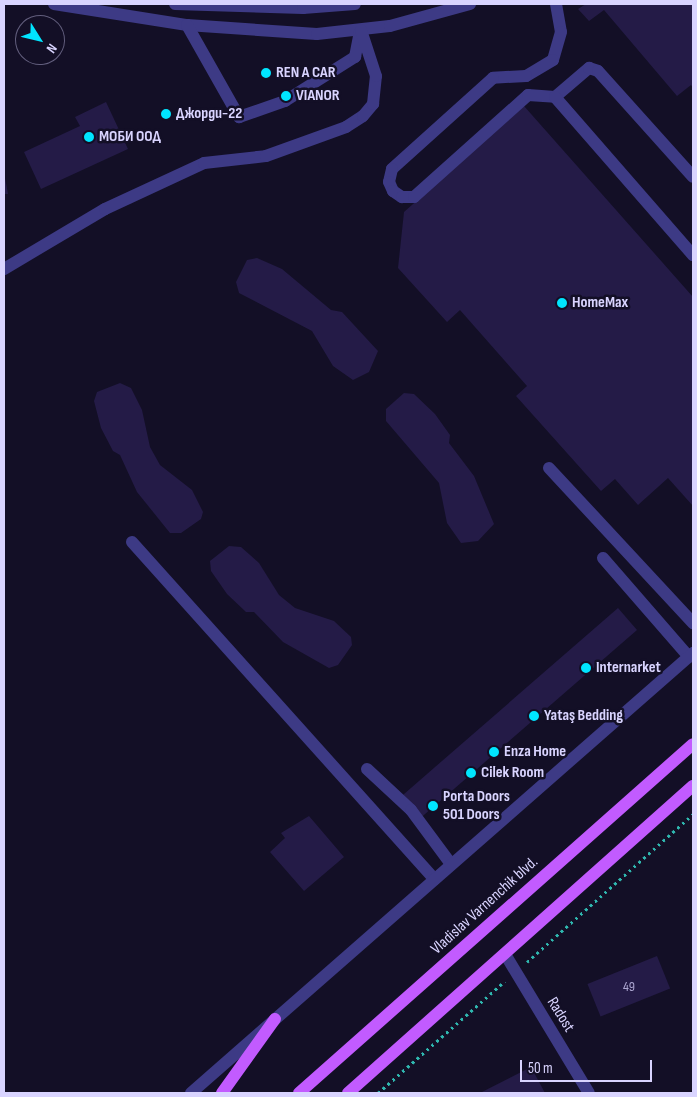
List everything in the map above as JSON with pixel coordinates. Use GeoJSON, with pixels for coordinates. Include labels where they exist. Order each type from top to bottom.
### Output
{"type":"FeatureCollection","features":[{"type":"Feature","properties":{"kind":"main road","name":"Vladislav Varnenchik blvd."},"geometry":{"type":"LineString","coordinates":[[299,1093],[693,744]]}},
{"type":"Feature","properties":{"kind":"main road"},"geometry":{"type":"LineString","coordinates":[[348,1093],[693,786]]}},
{"type":"Feature","properties":{"kind":"main road"},"geometry":{"type":"LineString","coordinates":[[222,1093],[275,1018]]}},
{"type":"Feature","properties":{"kind":"street"},"geometry":{"type":"LineString","coordinates":[[54,4],[187,25],[308,33],[361,30],[470,4]]}},
{"type":"Feature","properties":{"kind":"street"},"geometry":{"type":"LineString","coordinates":[[174,4],[303,8],[355,4]]}},
{"type":"Feature","properties":{"kind":"street"},"geometry":{"type":"LineString","coordinates":[[545,4],[561,32]]}},
{"type":"Feature","properties":{"kind":"street"},"geometry":{"type":"LineString","coordinates":[[556,4],[561,32],[556,54],[548,66],[526,76],[493,78],[392,169],[390,186],[402,197],[414,196],[528,95],[554,97],[589,68],[598,71],[693,177]]}},
{"type":"Feature","properties":{"kind":"street"},"geometry":{"type":"LineString","coordinates":[[187,25],[239,117],[285,101],[355,57],[361,30]]}},
{"type":"Feature","properties":{"kind":"street"},"geometry":{"type":"LineString","coordinates":[[4,269],[105,209],[204,163],[266,156],[346,127],[363,116],[373,104],[376,76],[361,30]]}},
{"type":"Feature","properties":{"kind":"street"},"geometry":{"type":"LineString","coordinates":[[554,97],[693,255]]}},
{"type":"Feature","properties":{"kind":"street"},"geometry":{"type":"LineString","coordinates":[[549,468],[693,623]]}},
{"type":"Feature","properties":{"kind":"street"},"geometry":{"type":"LineString","coordinates":[[132,542],[434,879]]}},
{"type":"Feature","properties":{"kind":"street"},"geometry":{"type":"LineString","coordinates":[[191,1093],[691,655],[603,558]]}},
{"type":"Feature","properties":{"kind":"street"},"geometry":{"type":"LineString","coordinates":[[367,769],[411,810],[451,864]]}},
{"type":"Feature","properties":{"kind":"street","name":"Radost"},"geometry":{"type":"LineString","coordinates":[[505,954],[589,1093]]}},
{"type":"Feature","properties":{"kind":"path"},"geometry":{"type":"LineString","coordinates":[[378,1093],[693,814]]}},
{"type":"Feature","properties":{"kind":"building"},"geometry":{"type":"Polygon","coordinates":[[[586,4],[693,4],[693,88],[691,85],[677,96],[604,10],[589,21],[578,9],[586,4]]]}},
{"type":"Feature","properties":{"kind":"building","name":"МОБИ ООД"},"geometry":{"type":"Polygon","coordinates":[[[106,102],[128,149],[41,189],[24,152],[80,126],[75,117],[106,102]]]}},
{"type":"Feature","properties":{"kind":"building","name":"HomeMax"},"geometry":{"type":"Polygon","coordinates":[[[524,106],[693,297],[693,506],[668,478],[638,505],[615,479],[601,491],[516,396],[527,386],[460,310],[447,322],[398,268],[404,212],[524,106]]]}},
{"type":"Feature","properties":{"kind":"building"},"geometry":{"type":"Polygon","coordinates":[[[4,173],[8,194],[4,194],[4,173]]]}},
{"type":"Feature","properties":{"kind":"building"},"geometry":{"type":"Polygon","coordinates":[[[257,258],[282,269],[331,310],[342,312],[378,351],[369,372],[353,380],[333,366],[312,331],[239,293],[236,282],[247,260],[257,258]]]}},
{"type":"Feature","properties":{"kind":"building"},"geometry":{"type":"Polygon","coordinates":[[[120,383],[131,388],[142,410],[150,447],[160,465],[192,490],[203,512],[201,519],[181,533],[170,533],[137,492],[120,455],[113,451],[101,428],[94,401],[97,392],[120,383]]]}},
{"type":"Feature","properties":{"kind":"building"},"geometry":{"type":"Polygon","coordinates":[[[404,393],[414,394],[435,414],[450,435],[449,443],[474,476],[494,524],[478,541],[461,543],[447,523],[439,483],[386,421],[386,409],[404,393]]]}},
{"type":"Feature","properties":{"kind":"building"},"geometry":{"type":"Polygon","coordinates":[[[229,546],[241,547],[259,563],[279,595],[295,608],[334,621],[351,637],[352,645],[338,665],[329,668],[283,642],[254,612],[246,612],[227,594],[211,571],[210,561],[229,546]]]}},
{"type":"Feature","properties":{"kind":"building"},"geometry":{"type":"Polygon","coordinates":[[[618,608],[637,630],[422,817],[403,795],[618,608]]]}},
{"type":"Feature","properties":{"kind":"building"},"geometry":{"type":"Polygon","coordinates":[[[309,816],[344,857],[304,891],[270,852],[285,838],[281,833],[309,816]]]}},
{"type":"Feature","properties":{"kind":"building"},"geometry":{"type":"Polygon","coordinates":[[[657,956],[670,988],[601,1017],[587,984],[657,956]]]}},
{"type":"Feature","properties":{"kind":"building"},"geometry":{"type":"Polygon","coordinates":[[[531,1067],[545,1093],[480,1093],[531,1067]]]}},
{"type":"Feature","properties":{"kind":"place","name":"REN A CAR"},"geometry":{"type":"Point","coordinates":[266,73]}},
{"type":"Feature","properties":{"kind":"place","name":"VIANOR"},"geometry":{"type":"Point","coordinates":[286,96]}},
{"type":"Feature","properties":{"kind":"place","name":"Джорди-22"},"geometry":{"type":"Point","coordinates":[166,114]}},
{"type":"Feature","properties":{"kind":"place","name":"МОБИ ООД"},"geometry":{"type":"Point","coordinates":[89,137]}},
{"type":"Feature","properties":{"kind":"place","name":"HomeMax"},"geometry":{"type":"Point","coordinates":[562,303]}},
{"type":"Feature","properties":{"kind":"place","name":"Internarket"},"geometry":{"type":"Point","coordinates":[586,668]}},
{"type":"Feature","properties":{"kind":"place","name":"Yataş Bedding"},"geometry":{"type":"Point","coordinates":[534,716]}},
{"type":"Feature","properties":{"kind":"place","name":"Enza Home"},"geometry":{"type":"Point","coordinates":[494,752]}},
{"type":"Feature","properties":{"kind":"place","name":"Cilek Room"},"geometry":{"type":"Point","coordinates":[471,773]}},
{"type":"Feature","properties":{"kind":"place","name":"Porta Doors 501 Doors"},"geometry":{"type":"Point","coordinates":[433,806]}}]}
